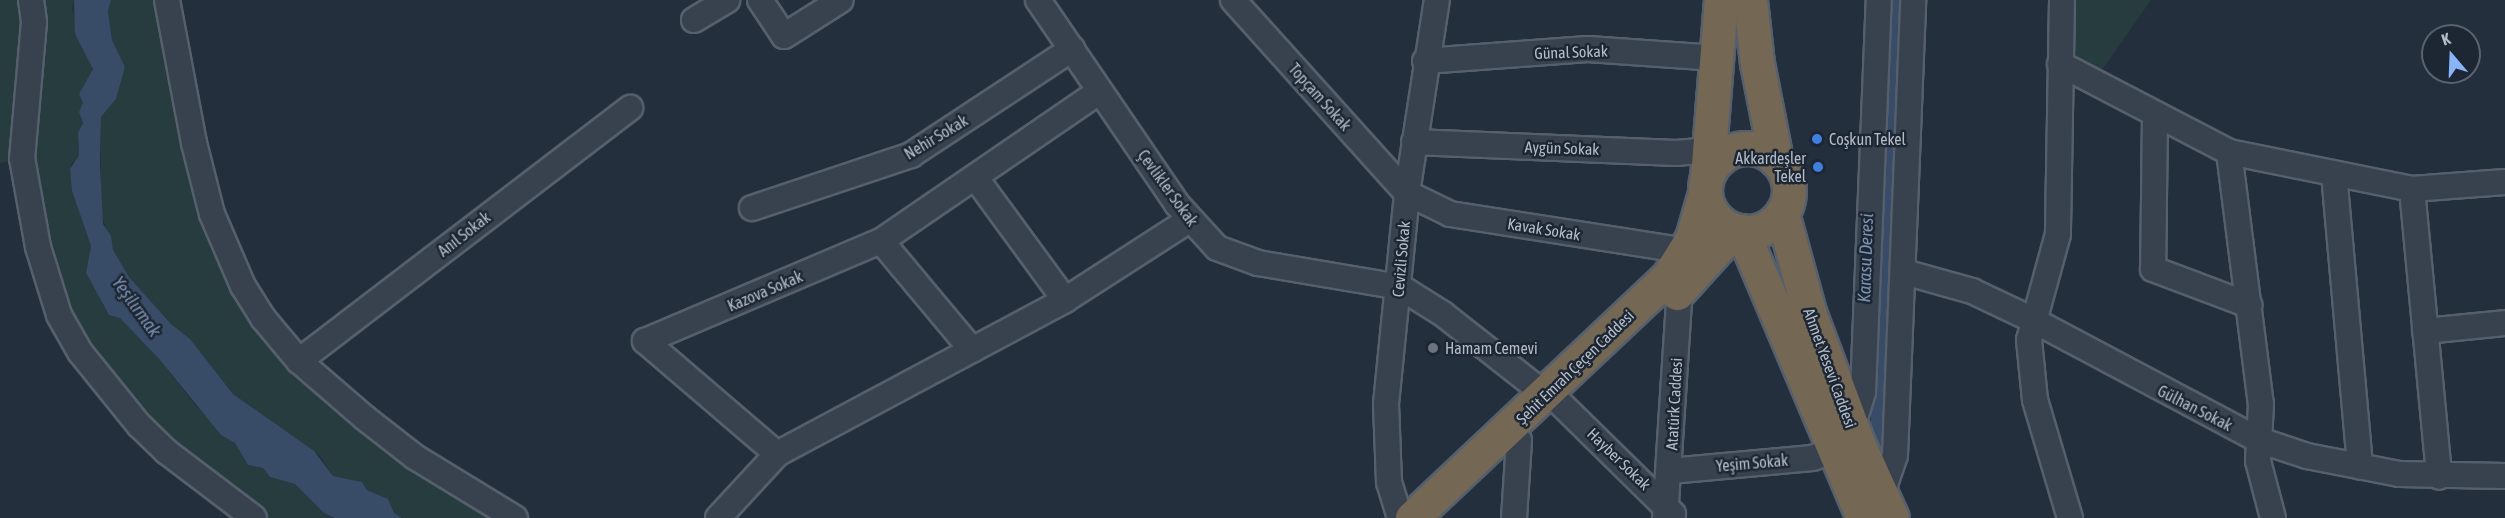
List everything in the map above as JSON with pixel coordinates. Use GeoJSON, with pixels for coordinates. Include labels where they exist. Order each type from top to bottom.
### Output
{"type":"FeatureCollection","features":[{"type":"Feature","properties":{"kind":"highway"},"geometry":{"type":"LineString","coordinates":[[1721,0],[1707,173],[1714,216],[1738,231],[1766,227],[1782,213],[1788,184],[1776,160],[1756,63],[1750,0]]}},
{"type":"Feature","properties":{"kind":"highway"},"geometry":{"type":"LineString","coordinates":[[1707,173],[1721,157],[1736,150],[1760,150],[1776,160]]}},
{"type":"Feature","properties":{"kind":"highway","name":"Şehit Emrah Çeçen Caddesi"},"geometry":{"type":"LineString","coordinates":[[1434,518],[1519,440],[1553,398],[1668,277],[1686,251],[1707,173]]}},
{"type":"Feature","properties":{"kind":"highway","name":"Ahmet Yesevi Caddesi"},"geometry":{"type":"LineString","coordinates":[[1782,213],[1846,447],[1868,510]]}},
{"type":"Feature","properties":{"kind":"highway","name":"Ahmet Yesevi Caddesi"},"geometry":{"type":"LineString","coordinates":[[1738,231],[1846,447]]}},
{"type":"Feature","properties":{"kind":"highway","name":"Şehit Emrah Çeçen Caddesi"},"geometry":{"type":"LineString","coordinates":[[1412,518],[1680,289],[1738,231]]}},
{"type":"Feature","properties":{"kind":"street"},"geometry":{"type":"LineString","coordinates":[[31,0],[34,22],[22,158],[38,247],[59,315],[80,352],[139,425],[167,452],[254,518]]}},
{"type":"Feature","properties":{"kind":"street"},"geometry":{"type":"LineString","coordinates":[[167,0],[194,143],[212,214],[243,286],[299,362],[415,457],[515,518]]}},
{"type":"Feature","properties":{"kind":"street"},"geometry":{"type":"LineString","coordinates":[[694,20],[727,0]]}},
{"type":"Feature","properties":{"kind":"street"},"geometry":{"type":"LineString","coordinates":[[760,0],[784,36],[841,0]]}},
{"type":"Feature","properties":{"kind":"street","name":"Topçam Sokak"},"geometry":{"type":"LineString","coordinates":[[1233,0],[1407,193]]}},
{"type":"Feature","properties":{"kind":"street","name":"Cevizli Sokak"},"geometry":{"type":"LineString","coordinates":[[1400,518],[1392,498],[1386,438],[1407,193],[1425,61],[1437,0]]}},
{"type":"Feature","properties":{"kind":"street"},"geometry":{"type":"LineString","coordinates":[[1846,447],[1863,392],[1879,0]]}},
{"type":"Feature","properties":{"kind":"street"},"geometry":{"type":"LineString","coordinates":[[1868,510],[1895,455],[1913,0]]}},
{"type":"Feature","properties":{"kind":"street"},"geometry":{"type":"LineString","coordinates":[[2062,0],[2058,234],[2033,320],[2030,340],[2035,400],[2070,518]]}},
{"type":"Feature","properties":{"kind":"street","name":"Çevlikler Sokak"},"geometry":{"type":"LineString","coordinates":[[1042,1],[1072,50],[1189,220],[1217,248],[1239,258],[1400,287]]}},
{"type":"Feature","properties":{"kind":"street","name":"Günal Sokak"},"geometry":{"type":"LineString","coordinates":[[1425,61],[1588,49],[1717,58]]}},
{"type":"Feature","properties":{"kind":"street","name":"Nehir Sokak"},"geometry":{"type":"LineString","coordinates":[[752,208],[911,155],[1072,50]]}},
{"type":"Feature","properties":{"kind":"street"},"geometry":{"type":"LineString","coordinates":[[2060,64],[2155,116],[2229,152],[2412,189],[2505,182]]}},
{"type":"Feature","properties":{"kind":"street","name":"Kazova Sokak"},"geometry":{"type":"LineString","coordinates":[[777,454],[645,341],[881,241],[1100,91]]}},
{"type":"Feature","properties":{"kind":"street","name":"Anıl Sokak"},"geometry":{"type":"LineString","coordinates":[[299,362],[630,108]]}},
{"type":"Feature","properties":{"kind":"street"},"geometry":{"type":"LineString","coordinates":[[2155,116],[2153,268],[2249,305]]}},
{"type":"Feature","properties":{"kind":"street","name":"Aygün Sokak"},"geometry":{"type":"LineString","coordinates":[[1414,142],[1676,153],[1707,173]]}},
{"type":"Feature","properties":{"kind":"street"},"geometry":{"type":"LineString","coordinates":[[2229,152],[2261,404],[2258,461],[2273,518]]}},
{"type":"Feature","properties":{"kind":"street"},"geometry":{"type":"LineString","coordinates":[[2334,174],[2360,467]]}},
{"type":"Feature","properties":{"kind":"street"},"geometry":{"type":"LineString","coordinates":[[975,177],[1065,300]]}},
{"type":"Feature","properties":{"kind":"street"},"geometry":{"type":"LineString","coordinates":[[2412,189],[2439,477]]}},
{"type":"Feature","properties":{"kind":"street","name":"Kavak Sokak"},"geometry":{"type":"LineString","coordinates":[[1407,193],[1450,214],[1686,251]]}},
{"type":"Feature","properties":{"kind":"street"},"geometry":{"type":"LineString","coordinates":[[718,518],[777,454],[1065,300],[1189,220]]}},
{"type":"Feature","properties":{"kind":"street"},"geometry":{"type":"LineString","coordinates":[[881,241],[972,350]]}},
{"type":"Feature","properties":{"kind":"street","name":"Gülhan Sokak"},"geometry":{"type":"LineString","coordinates":[[1904,272],[1972,291],[2033,320],[2259,440],[2360,467],[2439,477],[2505,476]]}},
{"type":"Feature","properties":{"kind":"street","name":"Hayber Sokak"},"geometry":{"type":"LineString","coordinates":[[1400,287],[1443,314],[1553,398],[1669,514]]}},
{"type":"Feature","properties":{"kind":"street","name":"Atatürk Caddesi"},"geometry":{"type":"LineString","coordinates":[[1669,514],[1680,289]]}},
{"type":"Feature","properties":{"kind":"street"},"geometry":{"type":"LineString","coordinates":[[2425,331],[2505,323]]}},
{"type":"Feature","properties":{"kind":"street"},"geometry":{"type":"LineString","coordinates":[[1514,518],[1519,440]]}},
{"type":"Feature","properties":{"kind":"street","name":"Yeşim Sokak"},"geometry":{"type":"LineString","coordinates":[[1670,471],[1812,458],[1846,447]]}},
{"type":"Feature","properties":{"kind":"green space"},"geometry":{"type":"Polygon","coordinates":[[[0,0],[74,0],[72,9],[93,69],[79,94],[84,103],[79,112],[83,123],[78,139],[79,155],[71,165],[72,191],[91,246],[86,273],[107,312],[120,318],[160,360],[196,406],[235,443],[248,465],[263,468],[270,477],[295,484],[324,513],[335,518],[254,518],[220,495],[80,352],[21,159],[0,163],[0,0]]]}},
{"type":"Feature","properties":{"kind":"green space"},"geometry":{"type":"Polygon","coordinates":[[[111,0],[167,0],[212,214],[299,361],[515,518],[402,518],[394,513],[388,499],[367,490],[362,482],[333,476],[320,456],[233,394],[190,339],[171,324],[129,277],[112,250],[101,212],[101,117],[116,99],[125,67],[112,40],[108,11],[111,0]]]}},
{"type":"Feature","properties":{"kind":"green space"},"geometry":{"type":"Polygon","coordinates":[[[2062,0],[2151,0],[2093,83],[2060,64],[2062,0]]]}},
{"type":"Feature","properties":{"kind":"water","name":"Yeşilırmak"},"geometry":{"type":"Polygon","coordinates":[[[74,0],[111,0],[108,11],[112,40],[125,67],[116,99],[101,117],[100,164],[103,224],[111,236],[113,250],[129,277],[171,324],[190,339],[233,394],[314,451],[333,476],[362,482],[367,490],[388,499],[394,513],[402,518],[335,518],[324,513],[295,484],[270,477],[263,468],[248,465],[235,443],[221,435],[160,360],[120,318],[109,315],[86,273],[91,246],[72,191],[70,169],[79,155],[78,133],[83,123],[79,112],[83,103],[79,94],[93,69],[75,34],[74,0]]]}},
{"type":"Feature","properties":{"kind":"waterway","name":"Karasu Deresi"},"geometry":{"type":"LineString","coordinates":[[1877,469],[1894,0]]}},
{"type":"Feature","properties":{"kind":"place","name":"Coşkun Tekel"},"geometry":{"type":"Point","coordinates":[1817,139]}},
{"type":"Feature","properties":{"kind":"place","name":"Akkardeşler Tekel"},"geometry":{"type":"Point","coordinates":[1818,167]}},
{"type":"Feature","properties":{"kind":"place","name":"Hamam Cemevi"},"geometry":{"type":"Point","coordinates":[1433,348]}}]}
